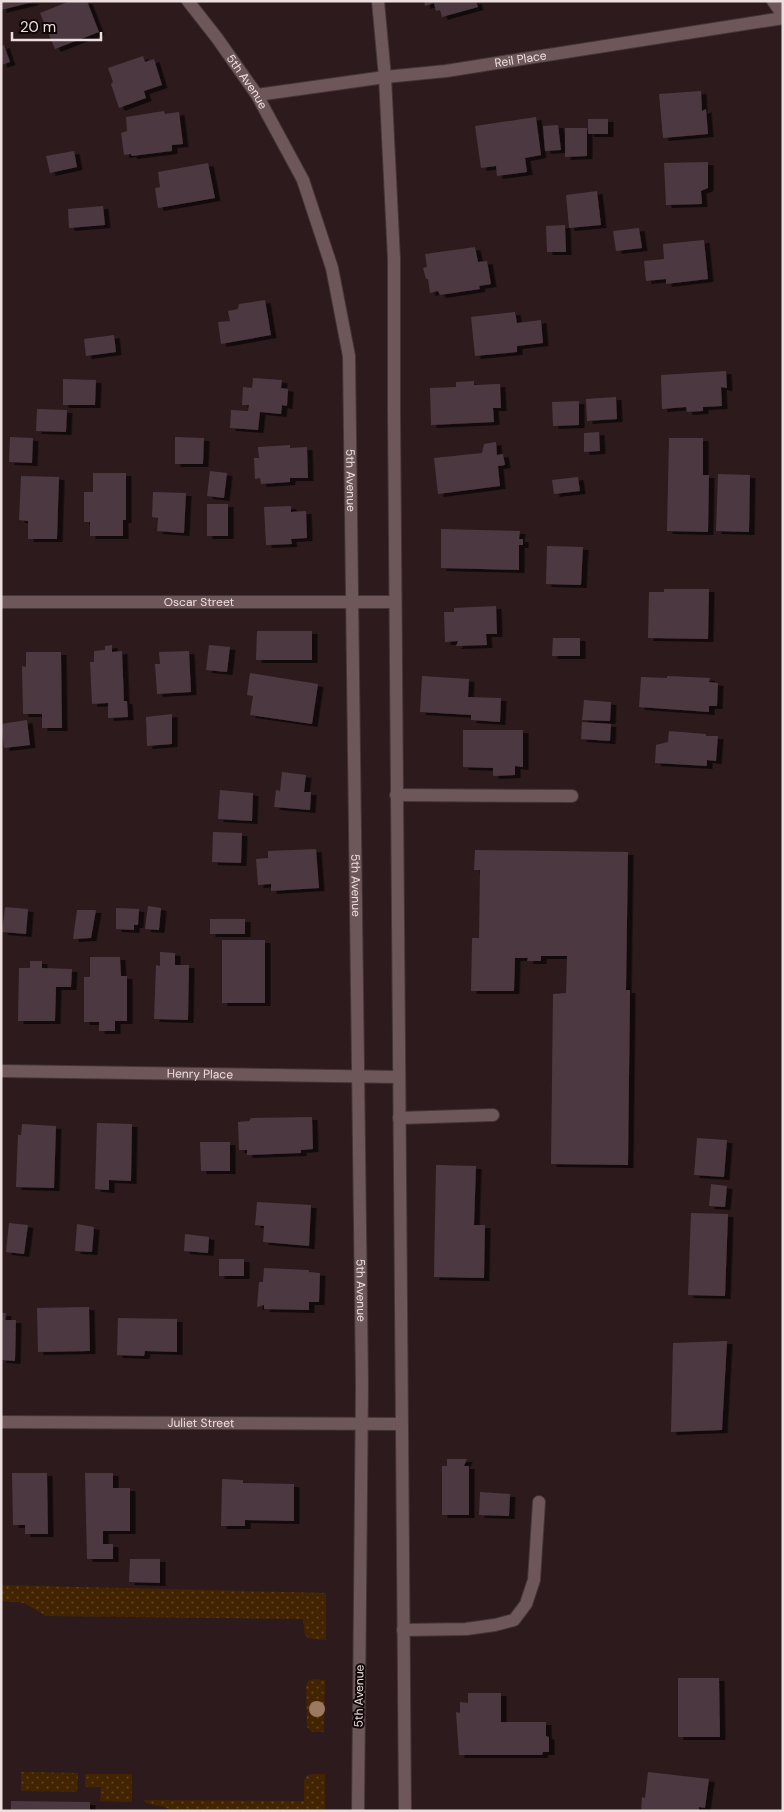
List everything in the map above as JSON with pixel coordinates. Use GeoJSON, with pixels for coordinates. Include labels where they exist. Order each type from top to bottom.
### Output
{"type":"FeatureCollection","features":[{"type":"Feature","properties":{"kind":"main road","name":"5th Avenue"},"geometry":{"type":"LineString","coordinates":[[188,1],[257,95],[303,180],[332,268],[349,356],[361,1423],[358,1811]]}},
{"type":"Feature","properties":{"kind":"main road"},"geometry":{"type":"LineString","coordinates":[[378,1],[385,77],[394,259],[404,1811]]}},
{"type":"Feature","properties":{"kind":"main road"},"geometry":{"type":"LineString","coordinates":[[773,1],[783,17]]}},
{"type":"Feature","properties":{"kind":"main road","name":"Reil Place"},"geometry":{"type":"LineString","coordinates":[[257,95],[385,77],[446,71],[783,17]]}},
{"type":"Feature","properties":{"kind":"main road","name":"Oscar Street"},"geometry":{"type":"LineString","coordinates":[[1,602],[395,602]]}},
{"type":"Feature","properties":{"kind":"main road"},"geometry":{"type":"LineString","coordinates":[[396,795],[572,796]]}},
{"type":"Feature","properties":{"kind":"main road","name":"Henry Place"},"geometry":{"type":"LineString","coordinates":[[1,1071],[358,1078],[399,1077]]}},
{"type":"Feature","properties":{"kind":"main road"},"geometry":{"type":"LineString","coordinates":[[399,1118],[494,1115]]}},
{"type":"Feature","properties":{"kind":"main road","name":"Juliet Street"},"geometry":{"type":"LineString","coordinates":[[1,1422],[401,1424]]}},
{"type":"Feature","properties":{"kind":"main road"},"geometry":{"type":"LineString","coordinates":[[403,1630],[466,1628],[495,1625],[514,1620],[526,1604],[534,1580],[539,1502]]}},
{"type":"Feature","properties":{"kind":"shaded area"},"geometry":{"type":"Polygon","coordinates":[[[1,1585],[326,1593],[326,1640],[312,1639],[305,1636],[303,1619],[46,1616],[24,1603],[1,1601],[1,1585]]]}},
{"type":"Feature","properties":{"kind":"shaded area"},"geometry":{"type":"Polygon","coordinates":[[[313,1679],[325,1680],[324,1732],[312,1732],[307,1727],[306,1685],[308,1681],[313,1679]]]}},
{"type":"Feature","properties":{"kind":"shaded area"},"geometry":{"type":"Polygon","coordinates":[[[21,1772],[78,1773],[77,1792],[21,1791],[21,1772]]]}},
{"type":"Feature","properties":{"kind":"shaded area"},"geometry":{"type":"Polygon","coordinates":[[[85,1774],[132,1774],[132,1802],[100,1801],[101,1787],[85,1787],[85,1774]]]}},
{"type":"Feature","properties":{"kind":"shaded area"},"geometry":{"type":"Polygon","coordinates":[[[325,1774],[325,1811],[173,1811],[145,1803],[144,1800],[304,1801],[304,1781],[307,1775],[325,1774]]]}},
{"type":"Feature","properties":{"kind":"building"},"geometry":{"type":"Polygon","coordinates":[[[1,1],[33,1],[33,2],[1,10],[1,1]]]}},
{"type":"Feature","properties":{"kind":"building"},"geometry":{"type":"Polygon","coordinates":[[[70,1],[87,1],[99,32],[55,49],[40,13],[70,1]]]}},
{"type":"Feature","properties":{"kind":"building"},"geometry":{"type":"Polygon","coordinates":[[[424,1],[476,1],[478,7],[442,17],[440,10],[436,11],[434,3],[425,6],[424,1]]]}},
{"type":"Feature","properties":{"kind":"building"},"geometry":{"type":"Polygon","coordinates":[[[4,45],[10,62],[1,65],[1,46],[4,45]]]}},
{"type":"Feature","properties":{"kind":"building"},"geometry":{"type":"Polygon","coordinates":[[[143,56],[145,62],[154,59],[162,85],[144,91],[146,98],[119,108],[108,68],[143,56]]]}},
{"type":"Feature","properties":{"kind":"building"},"geometry":{"type":"Polygon","coordinates":[[[701,91],[702,111],[706,109],[708,134],[663,138],[659,94],[701,91]]]}},
{"type":"Feature","properties":{"kind":"building"},"geometry":{"type":"Polygon","coordinates":[[[164,111],[165,114],[179,112],[183,144],[172,145],[172,151],[132,156],[131,154],[124,155],[121,133],[127,131],[126,117],[164,111]]]}},
{"type":"Feature","properties":{"kind":"building"},"geometry":{"type":"Polygon","coordinates":[[[536,117],[541,155],[525,158],[527,172],[497,176],[496,166],[481,168],[475,126],[536,117]]]}},
{"type":"Feature","properties":{"kind":"building"},"geometry":{"type":"Polygon","coordinates":[[[588,119],[608,119],[608,134],[588,134],[588,119]]]}},
{"type":"Feature","properties":{"kind":"building"},"geometry":{"type":"Polygon","coordinates":[[[558,125],[561,150],[545,151],[543,126],[558,125]]]}},
{"type":"Feature","properties":{"kind":"building"},"geometry":{"type":"Polygon","coordinates":[[[565,128],[587,128],[587,156],[565,157],[565,128]]]}},
{"type":"Feature","properties":{"kind":"building"},"geometry":{"type":"Polygon","coordinates":[[[74,151],[77,167],[50,173],[46,156],[74,151]]]}},
{"type":"Feature","properties":{"kind":"building"},"geometry":{"type":"Polygon","coordinates":[[[708,162],[708,188],[701,191],[702,204],[666,205],[664,163],[708,162]]]}},
{"type":"Feature","properties":{"kind":"building"},"geometry":{"type":"Polygon","coordinates":[[[208,163],[215,198],[158,208],[155,188],[160,187],[158,172],[208,163]]]}},
{"type":"Feature","properties":{"kind":"building"},"geometry":{"type":"Polygon","coordinates":[[[597,191],[601,225],[569,228],[566,195],[597,191]]]}},
{"type":"Feature","properties":{"kind":"building"},"geometry":{"type":"Polygon","coordinates":[[[103,206],[105,225],[69,228],[68,209],[103,206]]]}},
{"type":"Feature","properties":{"kind":"building"},"geometry":{"type":"Polygon","coordinates":[[[565,225],[566,252],[547,252],[546,226],[565,225]]]}},
{"type":"Feature","properties":{"kind":"building"},"geometry":{"type":"Polygon","coordinates":[[[639,228],[642,248],[616,251],[613,231],[639,228]]]}},
{"type":"Feature","properties":{"kind":"building"},"geometry":{"type":"Polygon","coordinates":[[[704,240],[708,279],[666,284],[666,279],[646,281],[644,261],[664,259],[663,244],[704,240]]]}},
{"type":"Feature","properties":{"kind":"building"},"geometry":{"type":"Polygon","coordinates":[[[475,247],[478,262],[487,261],[491,284],[479,286],[480,289],[440,295],[438,291],[430,293],[428,279],[426,279],[423,268],[427,267],[425,254],[475,247]]]}},
{"type":"Feature","properties":{"kind":"building"},"geometry":{"type":"Polygon","coordinates":[[[265,300],[271,335],[221,344],[218,322],[230,321],[228,311],[238,309],[239,304],[265,300]]]}},
{"type":"Feature","properties":{"kind":"building"},"geometry":{"type":"Polygon","coordinates":[[[515,312],[517,323],[541,320],[543,343],[517,346],[517,352],[475,356],[471,317],[515,312]]]}},
{"type":"Feature","properties":{"kind":"building"},"geometry":{"type":"Polygon","coordinates":[[[114,335],[116,352],[86,356],[84,339],[114,335]]]}},
{"type":"Feature","properties":{"kind":"building"},"geometry":{"type":"Polygon","coordinates":[[[726,371],[727,388],[721,387],[722,406],[703,407],[703,411],[687,412],[686,407],[662,409],[661,375],[726,371]]]}},
{"type":"Feature","properties":{"kind":"building"},"geometry":{"type":"Polygon","coordinates":[[[253,378],[282,380],[281,388],[288,389],[287,406],[282,405],[281,414],[260,412],[258,430],[230,428],[231,410],[248,411],[249,405],[242,405],[243,387],[252,388],[253,378]]]}},
{"type":"Feature","properties":{"kind":"building"},"geometry":{"type":"Polygon","coordinates":[[[63,379],[96,380],[95,405],[63,405],[63,379]]]}},
{"type":"Feature","properties":{"kind":"building"},"geometry":{"type":"Polygon","coordinates":[[[474,381],[474,385],[500,384],[501,408],[493,408],[494,422],[431,425],[430,388],[456,387],[456,382],[474,381]]]}},
{"type":"Feature","properties":{"kind":"building"},"geometry":{"type":"Polygon","coordinates":[[[616,397],[617,419],[587,421],[586,399],[616,397]]]}},
{"type":"Feature","properties":{"kind":"building"},"geometry":{"type":"Polygon","coordinates":[[[579,401],[579,425],[553,426],[552,402],[579,401]]]}},
{"type":"Feature","properties":{"kind":"building"},"geometry":{"type":"Polygon","coordinates":[[[37,409],[67,410],[66,432],[36,431],[37,409]]]}},
{"type":"Feature","properties":{"kind":"building"},"geometry":{"type":"Polygon","coordinates":[[[599,432],[600,451],[584,452],[584,433],[599,432]]]}},
{"type":"Feature","properties":{"kind":"building"},"geometry":{"type":"Polygon","coordinates":[[[10,437],[33,438],[32,463],[9,462],[10,437]]]}},
{"type":"Feature","properties":{"kind":"building"},"geometry":{"type":"Polygon","coordinates":[[[175,437],[204,438],[203,464],[175,464],[175,437]]]}},
{"type":"Feature","properties":{"kind":"building"},"geometry":{"type":"Polygon","coordinates":[[[669,438],[703,438],[703,475],[709,475],[708,532],[667,531],[669,438]]]}},
{"type":"Feature","properties":{"kind":"building"},"geometry":{"type":"Polygon","coordinates":[[[496,442],[497,455],[503,454],[505,465],[498,466],[500,486],[438,494],[434,458],[482,453],[484,444],[496,442]]]}},
{"type":"Feature","properties":{"kind":"building"},"geometry":{"type":"Polygon","coordinates":[[[290,445],[290,448],[307,447],[308,478],[290,478],[290,482],[261,484],[260,478],[255,479],[254,458],[259,458],[258,447],[290,445]]]}},
{"type":"Feature","properties":{"kind":"building"},"geometry":{"type":"Polygon","coordinates":[[[210,471],[227,473],[224,498],[207,496],[210,471]]]}},
{"type":"Feature","properties":{"kind":"building"},"geometry":{"type":"Polygon","coordinates":[[[93,473],[126,473],[126,520],[123,520],[123,536],[90,536],[90,522],[84,522],[84,492],[93,492],[93,473]]]}},
{"type":"Feature","properties":{"kind":"building"},"geometry":{"type":"Polygon","coordinates":[[[718,474],[750,475],[749,532],[716,531],[718,474]]]}},
{"type":"Feature","properties":{"kind":"building"},"geometry":{"type":"Polygon","coordinates":[[[21,476],[59,477],[57,539],[28,539],[28,521],[19,520],[21,476]]]}},
{"type":"Feature","properties":{"kind":"building"},"geometry":{"type":"Polygon","coordinates":[[[578,477],[580,491],[554,494],[552,480],[578,477]]]}},
{"type":"Feature","properties":{"kind":"building"},"geometry":{"type":"Polygon","coordinates":[[[153,492],[186,493],[184,533],[157,531],[158,518],[152,517],[153,492]]]}},
{"type":"Feature","properties":{"kind":"building"},"geometry":{"type":"Polygon","coordinates":[[[207,504],[228,504],[228,536],[207,536],[207,504]]]}},
{"type":"Feature","properties":{"kind":"building"},"geometry":{"type":"Polygon","coordinates":[[[291,506],[291,512],[306,511],[307,538],[291,539],[292,544],[266,545],[264,507],[291,506]]]}},
{"type":"Feature","properties":{"kind":"building"},"geometry":{"type":"Polygon","coordinates":[[[441,529],[520,531],[519,539],[523,539],[523,545],[519,545],[519,570],[441,568],[441,529]]]}},
{"type":"Feature","properties":{"kind":"building"},"geometry":{"type":"Polygon","coordinates":[[[547,546],[583,547],[581,585],[546,584],[547,546]]]}},
{"type":"Feature","properties":{"kind":"building"},"geometry":{"type":"Polygon","coordinates":[[[664,589],[709,589],[708,639],[648,638],[649,592],[664,592],[664,589]]]}},
{"type":"Feature","properties":{"kind":"building"},"geometry":{"type":"Polygon","coordinates":[[[496,606],[497,634],[486,634],[487,645],[456,646],[458,641],[445,642],[444,612],[454,612],[454,608],[496,606]]]}},
{"type":"Feature","properties":{"kind":"building"},"geometry":{"type":"Polygon","coordinates":[[[257,631],[312,631],[312,660],[256,660],[257,631]]]}},
{"type":"Feature","properties":{"kind":"building"},"geometry":{"type":"Polygon","coordinates":[[[553,638],[580,638],[580,656],[552,656],[553,638]]]}},
{"type":"Feature","properties":{"kind":"building"},"geometry":{"type":"Polygon","coordinates":[[[112,645],[112,652],[122,651],[124,701],[127,701],[128,717],[108,718],[108,703],[92,704],[90,662],[94,662],[94,651],[105,650],[105,646],[112,645]]]}},
{"type":"Feature","properties":{"kind":"building"},"geometry":{"type":"Polygon","coordinates":[[[209,645],[230,647],[227,672],[206,670],[209,645]]]}},
{"type":"Feature","properties":{"kind":"building"},"geometry":{"type":"Polygon","coordinates":[[[189,651],[191,692],[157,694],[155,664],[160,664],[159,652],[189,651]]]}},
{"type":"Feature","properties":{"kind":"building"},"geometry":{"type":"Polygon","coordinates":[[[26,652],[61,652],[62,728],[42,728],[42,714],[23,714],[22,666],[26,667],[26,652]]]}},
{"type":"Feature","properties":{"kind":"building"},"geometry":{"type":"Polygon","coordinates":[[[250,673],[318,684],[312,724],[250,715],[253,696],[247,695],[250,673]]]}},
{"type":"Feature","properties":{"kind":"building"},"geometry":{"type":"Polygon","coordinates":[[[422,676],[469,679],[468,697],[501,698],[500,722],[471,720],[471,715],[420,712],[422,676]]]}},
{"type":"Feature","properties":{"kind":"building"},"geometry":{"type":"Polygon","coordinates":[[[667,676],[710,678],[709,682],[718,683],[717,706],[709,706],[709,712],[639,707],[641,677],[667,678],[667,676]]]}},
{"type":"Feature","properties":{"kind":"building"},"geometry":{"type":"Polygon","coordinates":[[[584,700],[611,702],[610,721],[582,720],[584,700]]]}},
{"type":"Feature","properties":{"kind":"building"},"geometry":{"type":"Polygon","coordinates":[[[172,714],[172,744],[147,746],[146,717],[172,714]]]}},
{"type":"Feature","properties":{"kind":"building"},"geometry":{"type":"Polygon","coordinates":[[[27,720],[30,745],[4,748],[1,724],[27,720]]]}},
{"type":"Feature","properties":{"kind":"building"},"geometry":{"type":"Polygon","coordinates":[[[582,722],[611,724],[610,741],[581,739],[582,722]]]}},
{"type":"Feature","properties":{"kind":"building"},"geometry":{"type":"Polygon","coordinates":[[[463,730],[523,730],[523,767],[515,766],[515,775],[493,776],[493,768],[463,767],[463,730]]]}},
{"type":"Feature","properties":{"kind":"building"},"geometry":{"type":"Polygon","coordinates":[[[669,731],[718,736],[716,761],[707,760],[707,766],[655,763],[656,745],[668,742],[669,731]]]}},
{"type":"Feature","properties":{"kind":"building"},"geometry":{"type":"Polygon","coordinates":[[[282,772],[306,775],[304,792],[311,792],[310,810],[274,807],[276,790],[280,791],[282,772]]]}},
{"type":"Feature","properties":{"kind":"building"},"geometry":{"type":"Polygon","coordinates":[[[220,790],[253,793],[252,821],[218,819],[220,790]]]}},
{"type":"Feature","properties":{"kind":"building"},"geometry":{"type":"Polygon","coordinates":[[[213,832],[242,833],[241,863],[212,862],[213,832]]]}},
{"type":"Feature","properties":{"kind":"building"},"geometry":{"type":"Polygon","coordinates":[[[316,849],[319,888],[271,891],[271,884],[258,885],[256,859],[268,858],[268,851],[316,849]]]}},
{"type":"Feature","properties":{"kind":"building"},"geometry":{"type":"Polygon","coordinates":[[[475,850],[628,852],[626,990],[630,990],[628,1165],[551,1164],[553,994],[566,993],[567,956],[541,956],[541,961],[527,961],[528,958],[515,958],[514,991],[471,991],[472,938],[479,938],[480,870],[474,870],[475,850]]]}},
{"type":"Feature","properties":{"kind":"building"},"geometry":{"type":"Polygon","coordinates":[[[148,906],[161,908],[159,930],[145,929],[148,906]]]}},
{"type":"Feature","properties":{"kind":"building"},"geometry":{"type":"Polygon","coordinates":[[[5,907],[28,909],[26,934],[2,932],[5,907]]]}},
{"type":"Feature","properties":{"kind":"building"},"geometry":{"type":"Polygon","coordinates":[[[116,908],[139,909],[138,925],[134,925],[134,930],[116,929],[116,908]]]}},
{"type":"Feature","properties":{"kind":"building"},"geometry":{"type":"Polygon","coordinates":[[[77,910],[96,910],[91,938],[73,939],[77,910]]]}},
{"type":"Feature","properties":{"kind":"building"},"geometry":{"type":"Polygon","coordinates":[[[210,919],[245,919],[245,934],[210,934],[210,919]]]}},
{"type":"Feature","properties":{"kind":"building"},"geometry":{"type":"Polygon","coordinates":[[[222,940],[265,940],[265,1003],[222,1003],[222,940]]]}},
{"type":"Feature","properties":{"kind":"building"},"geometry":{"type":"Polygon","coordinates":[[[160,952],[175,953],[175,965],[189,965],[188,1020],[154,1019],[156,965],[160,966],[160,952]]]}},
{"type":"Feature","properties":{"kind":"building"},"geometry":{"type":"Polygon","coordinates":[[[90,957],[120,957],[121,976],[127,976],[127,1021],[115,1021],[115,1031],[99,1031],[99,1022],[84,1022],[84,977],[90,977],[90,957]]]}},
{"type":"Feature","properties":{"kind":"building"},"geometry":{"type":"Polygon","coordinates":[[[30,961],[42,961],[42,968],[72,969],[71,987],[56,987],[55,1021],[18,1021],[19,968],[30,968],[30,961]]]}},
{"type":"Feature","properties":{"kind":"building"},"geometry":{"type":"Polygon","coordinates":[[[312,1117],[313,1149],[301,1150],[301,1153],[247,1155],[247,1150],[239,1150],[238,1122],[249,1121],[251,1118],[312,1117]]]}},
{"type":"Feature","properties":{"kind":"building"},"geometry":{"type":"Polygon","coordinates":[[[97,1123],[132,1124],[131,1181],[109,1180],[109,1190],[95,1189],[97,1123]]]}},
{"type":"Feature","properties":{"kind":"building"},"geometry":{"type":"Polygon","coordinates":[[[22,1124],[56,1126],[54,1188],[16,1187],[18,1135],[21,1135],[22,1124]]]}},
{"type":"Feature","properties":{"kind":"building"},"geometry":{"type":"Polygon","coordinates":[[[697,1138],[727,1140],[724,1177],[694,1175],[697,1138]]]}},
{"type":"Feature","properties":{"kind":"building"},"geometry":{"type":"Polygon","coordinates":[[[200,1142],[230,1142],[230,1171],[201,1171],[200,1142]]]}},
{"type":"Feature","properties":{"kind":"building"},"geometry":{"type":"Polygon","coordinates":[[[436,1165],[476,1166],[474,1225],[485,1225],[484,1278],[434,1277],[436,1165]]]}},
{"type":"Feature","properties":{"kind":"building"},"geometry":{"type":"Polygon","coordinates":[[[711,1184],[727,1186],[725,1207],[709,1206],[711,1184]]]}},
{"type":"Feature","properties":{"kind":"building"},"geometry":{"type":"Polygon","coordinates":[[[257,1202],[311,1205],[309,1246],[263,1242],[264,1226],[255,1225],[257,1202]]]}},
{"type":"Feature","properties":{"kind":"building"},"geometry":{"type":"Polygon","coordinates":[[[691,1213],[728,1214],[725,1296],[688,1295],[691,1213]]]}},
{"type":"Feature","properties":{"kind":"building"},"geometry":{"type":"Polygon","coordinates":[[[9,1223],[28,1225],[24,1254],[6,1252],[9,1223]]]}},
{"type":"Feature","properties":{"kind":"building"},"geometry":{"type":"Polygon","coordinates":[[[77,1224],[94,1227],[92,1252],[75,1251],[77,1224]]]}},
{"type":"Feature","properties":{"kind":"building"},"geometry":{"type":"Polygon","coordinates":[[[185,1234],[209,1237],[208,1253],[184,1251],[185,1234]]]}},
{"type":"Feature","properties":{"kind":"building"},"geometry":{"type":"Polygon","coordinates":[[[219,1259],[244,1259],[244,1276],[219,1276],[219,1259]]]}},
{"type":"Feature","properties":{"kind":"building"},"geometry":{"type":"Polygon","coordinates":[[[264,1268],[309,1270],[309,1272],[320,1273],[319,1302],[309,1302],[309,1310],[264,1309],[264,1305],[257,1307],[259,1282],[263,1282],[264,1268]]]}},
{"type":"Feature","properties":{"kind":"building"},"geometry":{"type":"Polygon","coordinates":[[[89,1307],[90,1351],[38,1352],[37,1308],[89,1307]]]}},
{"type":"Feature","properties":{"kind":"building"},"geometry":{"type":"Polygon","coordinates":[[[1,1313],[6,1313],[5,1320],[16,1320],[15,1361],[1,1360],[1,1313]]]}},
{"type":"Feature","properties":{"kind":"building"},"geometry":{"type":"Polygon","coordinates":[[[118,1318],[177,1319],[177,1352],[145,1351],[144,1356],[117,1355],[118,1318]]]}},
{"type":"Feature","properties":{"kind":"building"},"geometry":{"type":"Polygon","coordinates":[[[727,1341],[722,1430],[671,1432],[673,1343],[727,1341]]]}},
{"type":"Feature","properties":{"kind":"building"},"geometry":{"type":"Polygon","coordinates":[[[447,1459],[467,1459],[464,1466],[469,1466],[469,1515],[442,1515],[442,1466],[447,1466],[447,1459]]]}},
{"type":"Feature","properties":{"kind":"building"},"geometry":{"type":"Polygon","coordinates":[[[12,1473],[47,1473],[48,1534],[25,1534],[25,1525],[13,1525],[12,1473]]]}},
{"type":"Feature","properties":{"kind":"building"},"geometry":{"type":"Polygon","coordinates":[[[85,1473],[113,1473],[113,1488],[130,1488],[130,1531],[103,1531],[103,1544],[113,1544],[113,1559],[87,1559],[85,1473]]]}},
{"type":"Feature","properties":{"kind":"building"},"geometry":{"type":"Polygon","coordinates":[[[222,1479],[243,1480],[243,1483],[294,1484],[294,1521],[245,1520],[245,1526],[221,1526],[222,1479]]]}},
{"type":"Feature","properties":{"kind":"building"},"geometry":{"type":"Polygon","coordinates":[[[480,1492],[510,1494],[509,1516],[479,1515],[480,1492]]]}},
{"type":"Feature","properties":{"kind":"building"},"geometry":{"type":"Polygon","coordinates":[[[130,1559],[160,1559],[160,1583],[129,1582],[130,1559]]]}},
{"type":"Feature","properties":{"kind":"building"},"geometry":{"type":"Polygon","coordinates":[[[678,1678],[719,1678],[720,1737],[678,1737],[678,1678]]]}},
{"type":"Feature","properties":{"kind":"building"},"geometry":{"type":"Polygon","coordinates":[[[468,1693],[501,1693],[501,1722],[546,1722],[549,1752],[543,1752],[542,1755],[459,1755],[456,1712],[460,1713],[460,1702],[468,1703],[468,1693]]]}},
{"type":"Feature","properties":{"kind":"building"},"geometry":{"type":"Polygon","coordinates":[[[648,1772],[709,1779],[705,1808],[699,1807],[699,1811],[641,1811],[642,1797],[645,1798],[648,1772]]]}},
{"type":"Feature","properties":{"kind":"building"},"geometry":{"type":"Polygon","coordinates":[[[11,1801],[90,1802],[90,1811],[11,1811],[11,1801]]]}}]}
